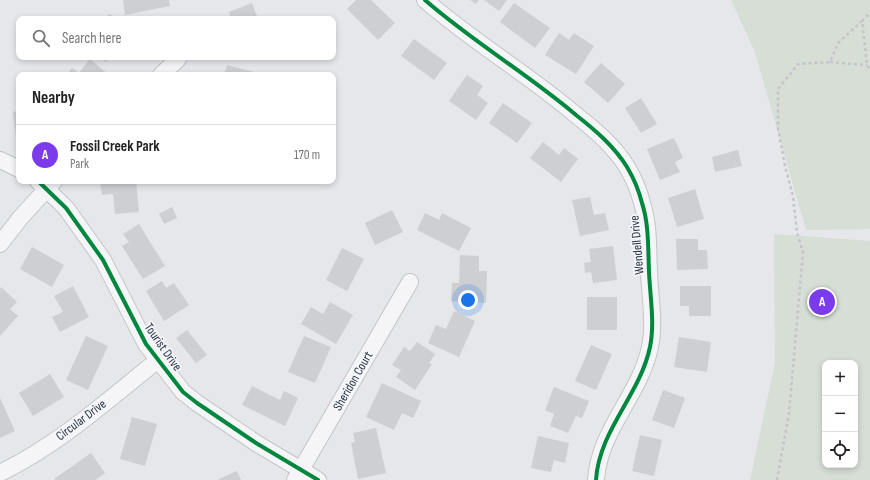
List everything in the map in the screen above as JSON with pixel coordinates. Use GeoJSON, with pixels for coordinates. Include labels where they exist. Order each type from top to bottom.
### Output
{"type":"FeatureCollection","features":[{"type":"Feature","properties":{"kind":"street","name":"Wendell Drive"},"geometry":{"type":"LineString","coordinates":[[425,0],[443,16],[552,94],[603,138],[627,167],[643,204],[648,237],[652,328],[650,347],[639,380],[608,432],[596,470],[596,480]]}},
{"type":"Feature","properties":{"kind":"street"},"geometry":{"type":"LineString","coordinates":[[164,72],[177,60]]}},
{"type":"Feature","properties":{"kind":"street"},"geometry":{"type":"LineString","coordinates":[[0,160],[16,168]]}},
{"type":"Feature","properties":{"kind":"street"},"geometry":{"type":"LineString","coordinates":[[0,244],[45,184]]}},
{"type":"Feature","properties":{"kind":"street","name":"Tourist Drive"},"geometry":{"type":"LineString","coordinates":[[47,184],[66,208],[102,260],[146,344],[183,392],[196,404],[256,443],[298,475],[318,480]]}},
{"type":"Feature","properties":{"kind":"street","name":"Sheridon Court"},"geometry":{"type":"LineString","coordinates":[[298,475],[410,282]]}},
{"type":"Feature","properties":{"kind":"street","name":"Circular Drive"},"geometry":{"type":"LineString","coordinates":[[0,473],[16,466],[77,424],[158,360]]}},
{"type":"Feature","properties":{"kind":"path"},"geometry":{"type":"LineString","coordinates":[[830,62],[838,43],[870,13]]}},
{"type":"Feature","properties":{"kind":"path"},"geometry":{"type":"LineString","coordinates":[[862,20],[867,65],[870,70]]}},
{"type":"Feature","properties":{"kind":"path"},"geometry":{"type":"LineString","coordinates":[[777,480],[789,413],[803,252],[797,233],[793,196],[785,166],[778,128],[778,89],[798,64],[830,62],[867,65]]}},
{"type":"Feature","properties":{"kind":"shaded area"},"geometry":{"type":"Polygon","coordinates":[[[731,0],[870,0],[870,229],[806,230],[755,52],[731,0]]]}},
{"type":"Feature","properties":{"kind":"shaded area"},"geometry":{"type":"Polygon","coordinates":[[[774,234],[870,241],[870,480],[750,480],[775,363],[774,234]]]}},
{"type":"Feature","properties":{"kind":"building"},"geometry":{"type":"Polygon","coordinates":[[[123,0],[169,0],[170,6],[125,15],[123,0]]]}},
{"type":"Feature","properties":{"kind":"building"},"geometry":{"type":"Polygon","coordinates":[[[356,0],[371,0],[395,23],[378,40],[347,9],[356,0]]]}},
{"type":"Feature","properties":{"kind":"building"},"geometry":{"type":"Polygon","coordinates":[[[470,0],[479,0],[476,4],[470,0]]]}},
{"type":"Feature","properties":{"kind":"building"},"geometry":{"type":"Polygon","coordinates":[[[484,0],[507,0],[499,11],[484,0]]]}},
{"type":"Feature","properties":{"kind":"building"},"geometry":{"type":"Polygon","coordinates":[[[252,3],[257,16],[230,16],[229,12],[252,3]]]}},
{"type":"Feature","properties":{"kind":"building"},"geometry":{"type":"Polygon","coordinates":[[[514,3],[550,28],[535,48],[500,22],[514,3]]]}},
{"type":"Feature","properties":{"kind":"building"},"geometry":{"type":"Polygon","coordinates":[[[559,33],[569,40],[574,33],[594,46],[576,74],[545,55],[559,33]]]}},
{"type":"Feature","properties":{"kind":"building"},"geometry":{"type":"Polygon","coordinates":[[[414,39],[447,63],[434,80],[401,56],[414,39]]]}},
{"type":"Feature","properties":{"kind":"building"},"geometry":{"type":"Polygon","coordinates":[[[89,60],[91,60],[105,72],[80,72],[89,60]]]}},
{"type":"Feature","properties":{"kind":"building"},"geometry":{"type":"Polygon","coordinates":[[[601,63],[625,84],[608,103],[584,82],[601,63]]]}},
{"type":"Feature","properties":{"kind":"building"},"geometry":{"type":"Polygon","coordinates":[[[227,65],[254,72],[225,72],[227,65]]]}},
{"type":"Feature","properties":{"kind":"building"},"geometry":{"type":"Polygon","coordinates":[[[72,68],[78,72],[69,72],[72,68]]]}},
{"type":"Feature","properties":{"kind":"building"},"geometry":{"type":"Polygon","coordinates":[[[467,75],[483,86],[477,95],[488,103],[476,120],[449,101],[467,75]]]}},
{"type":"Feature","properties":{"kind":"building"},"geometry":{"type":"Polygon","coordinates":[[[641,98],[657,124],[641,133],[625,108],[641,98]]]}},
{"type":"Feature","properties":{"kind":"building"},"geometry":{"type":"Polygon","coordinates":[[[503,103],[532,123],[517,143],[489,123],[503,103]]]}},
{"type":"Feature","properties":{"kind":"building"},"geometry":{"type":"Polygon","coordinates":[[[13,112],[16,112],[16,137],[13,112]]]}},
{"type":"Feature","properties":{"kind":"building"},"geometry":{"type":"Polygon","coordinates":[[[674,138],[683,158],[675,162],[680,172],[660,180],[647,149],[674,138]]]}},
{"type":"Feature","properties":{"kind":"building"},"geometry":{"type":"Polygon","coordinates":[[[543,142],[559,155],[564,148],[578,159],[561,182],[530,158],[543,142]]]}},
{"type":"Feature","properties":{"kind":"building"},"geometry":{"type":"Polygon","coordinates":[[[738,150],[742,166],[715,172],[712,157],[738,150]]]}},
{"type":"Feature","properties":{"kind":"building"},"geometry":{"type":"Polygon","coordinates":[[[100,184],[136,184],[139,212],[115,214],[113,194],[102,195],[100,184]]]}},
{"type":"Feature","properties":{"kind":"building"},"geometry":{"type":"Polygon","coordinates":[[[695,189],[704,219],[677,227],[668,198],[695,189]]]}},
{"type":"Feature","properties":{"kind":"building"},"geometry":{"type":"Polygon","coordinates":[[[590,197],[594,215],[605,213],[609,230],[580,236],[572,200],[590,197]]]}},
{"type":"Feature","properties":{"kind":"building"},"geometry":{"type":"Polygon","coordinates":[[[172,207],[177,218],[164,224],[159,214],[172,207]]]}},
{"type":"Feature","properties":{"kind":"building"},"geometry":{"type":"Polygon","coordinates":[[[392,210],[403,232],[375,245],[365,223],[392,210]]]}},
{"type":"Feature","properties":{"kind":"building"},"geometry":{"type":"Polygon","coordinates":[[[425,213],[439,220],[442,213],[471,228],[459,251],[417,230],[425,213]]]}},
{"type":"Feature","properties":{"kind":"building"},"geometry":{"type":"Polygon","coordinates":[[[139,224],[165,266],[143,279],[122,246],[129,242],[123,234],[139,224]]]}},
{"type":"Feature","properties":{"kind":"building"},"geometry":{"type":"Polygon","coordinates":[[[676,239],[698,239],[698,250],[707,250],[708,269],[677,270],[676,239]]]}},
{"type":"Feature","properties":{"kind":"building"},"geometry":{"type":"Polygon","coordinates":[[[613,246],[617,280],[593,283],[591,272],[585,273],[584,263],[591,262],[589,249],[613,246]]]}},
{"type":"Feature","properties":{"kind":"building"},"geometry":{"type":"Polygon","coordinates":[[[32,247],[64,265],[52,287],[20,269],[32,247]]]}},
{"type":"Feature","properties":{"kind":"building"},"geometry":{"type":"Polygon","coordinates":[[[342,248],[364,259],[347,291],[326,280],[342,248]]]}},
{"type":"Feature","properties":{"kind":"building"},"geometry":{"type":"Polygon","coordinates":[[[460,255],[479,256],[479,271],[487,271],[486,303],[451,301],[452,283],[459,283],[460,255]]]}},
{"type":"Feature","properties":{"kind":"building"},"geometry":{"type":"Polygon","coordinates":[[[162,281],[166,288],[174,283],[189,305],[164,321],[146,291],[162,281]]]}},
{"type":"Feature","properties":{"kind":"building"},"geometry":{"type":"Polygon","coordinates":[[[73,286],[89,317],[60,332],[52,317],[63,312],[54,296],[73,286]]]}},
{"type":"Feature","properties":{"kind":"building"},"geometry":{"type":"Polygon","coordinates":[[[680,286],[711,286],[711,316],[689,316],[689,306],[680,306],[680,286]]]}},
{"type":"Feature","properties":{"kind":"building"},"geometry":{"type":"Polygon","coordinates":[[[1,287],[17,302],[10,309],[18,316],[0,336],[0,289],[1,287]]]}},
{"type":"Feature","properties":{"kind":"building"},"geometry":{"type":"Polygon","coordinates":[[[587,297],[617,297],[617,330],[587,330],[587,297]]]}},
{"type":"Feature","properties":{"kind":"building"},"geometry":{"type":"Polygon","coordinates":[[[330,302],[353,315],[336,344],[301,324],[311,307],[323,314],[330,302]]]}},
{"type":"Feature","properties":{"kind":"building"},"geometry":{"type":"Polygon","coordinates":[[[454,311],[475,321],[459,357],[428,343],[436,325],[446,329],[454,311]]]}},
{"type":"Feature","properties":{"kind":"building"},"geometry":{"type":"Polygon","coordinates":[[[187,330],[207,355],[196,363],[176,338],[187,330]]]}},
{"type":"Feature","properties":{"kind":"building"},"geometry":{"type":"Polygon","coordinates":[[[86,336],[108,346],[88,390],[66,380],[86,336]]]}},
{"type":"Feature","properties":{"kind":"building"},"geometry":{"type":"Polygon","coordinates":[[[304,336],[331,347],[315,383],[288,372],[304,336]]]}},
{"type":"Feature","properties":{"kind":"building"},"geometry":{"type":"Polygon","coordinates":[[[679,337],[711,342],[707,372],[674,367],[679,337]]]}},
{"type":"Feature","properties":{"kind":"building"},"geometry":{"type":"Polygon","coordinates":[[[417,342],[435,354],[429,363],[432,364],[415,390],[396,377],[401,370],[392,365],[404,347],[410,351],[417,342]]]}},
{"type":"Feature","properties":{"kind":"building"},"geometry":{"type":"Polygon","coordinates":[[[591,345],[612,354],[596,390],[575,381],[591,345]]]}},
{"type":"Feature","properties":{"kind":"building"},"geometry":{"type":"Polygon","coordinates":[[[50,374],[64,397],[33,416],[19,393],[50,374]]]}},
{"type":"Feature","properties":{"kind":"building"},"geometry":{"type":"Polygon","coordinates":[[[382,383],[421,401],[413,418],[402,413],[394,430],[366,417],[382,383]]]}},
{"type":"Feature","properties":{"kind":"building"},"geometry":{"type":"Polygon","coordinates":[[[252,386],[280,400],[284,391],[298,398],[285,426],[242,405],[252,386]]]}},
{"type":"Feature","properties":{"kind":"building"},"geometry":{"type":"Polygon","coordinates":[[[554,387],[589,401],[582,418],[576,416],[568,433],[550,426],[554,414],[545,410],[554,387]]]}},
{"type":"Feature","properties":{"kind":"building"},"geometry":{"type":"Polygon","coordinates":[[[663,390],[685,398],[674,428],[652,420],[663,390]]]}},
{"type":"Feature","properties":{"kind":"building"},"geometry":{"type":"Polygon","coordinates":[[[0,398],[15,431],[0,438],[0,398]]]}},
{"type":"Feature","properties":{"kind":"building"},"geometry":{"type":"Polygon","coordinates":[[[132,417],[157,424],[145,466],[120,459],[132,417]]]}},
{"type":"Feature","properties":{"kind":"building"},"geometry":{"type":"Polygon","coordinates":[[[376,428],[386,473],[358,479],[351,443],[355,442],[353,433],[376,428]]]}},
{"type":"Feature","properties":{"kind":"building"},"geometry":{"type":"Polygon","coordinates":[[[640,435],[662,440],[654,476],[632,471],[640,435]]]}},
{"type":"Feature","properties":{"kind":"building"},"geometry":{"type":"Polygon","coordinates":[[[538,436],[569,443],[565,463],[554,460],[551,472],[531,468],[538,436]]]}},
{"type":"Feature","properties":{"kind":"building"},"geometry":{"type":"Polygon","coordinates":[[[91,453],[105,473],[95,480],[54,479],[91,453]]]}},
{"type":"Feature","properties":{"kind":"building"},"geometry":{"type":"Polygon","coordinates":[[[237,471],[241,480],[217,480],[237,471]]]}},
{"type":"Feature","properties":{"kind":"cycle path"},"geometry":{"type":"LineString","coordinates":[[425,0],[462,30],[558,100],[597,133],[622,159],[636,184],[644,211],[647,228],[652,319],[650,347],[638,381],[604,445],[596,480]]}},
{"type":"Feature","properties":{"kind":"cycle path"},"geometry":{"type":"LineString","coordinates":[[41,184],[66,208],[103,260],[146,344],[183,392],[256,443],[318,480]]}},
{"type":"Feature","properties":{"kind":"place","name":"Fossil Creek Park"},"geometry":{"type":"Point","coordinates":[822,302]}}]}
